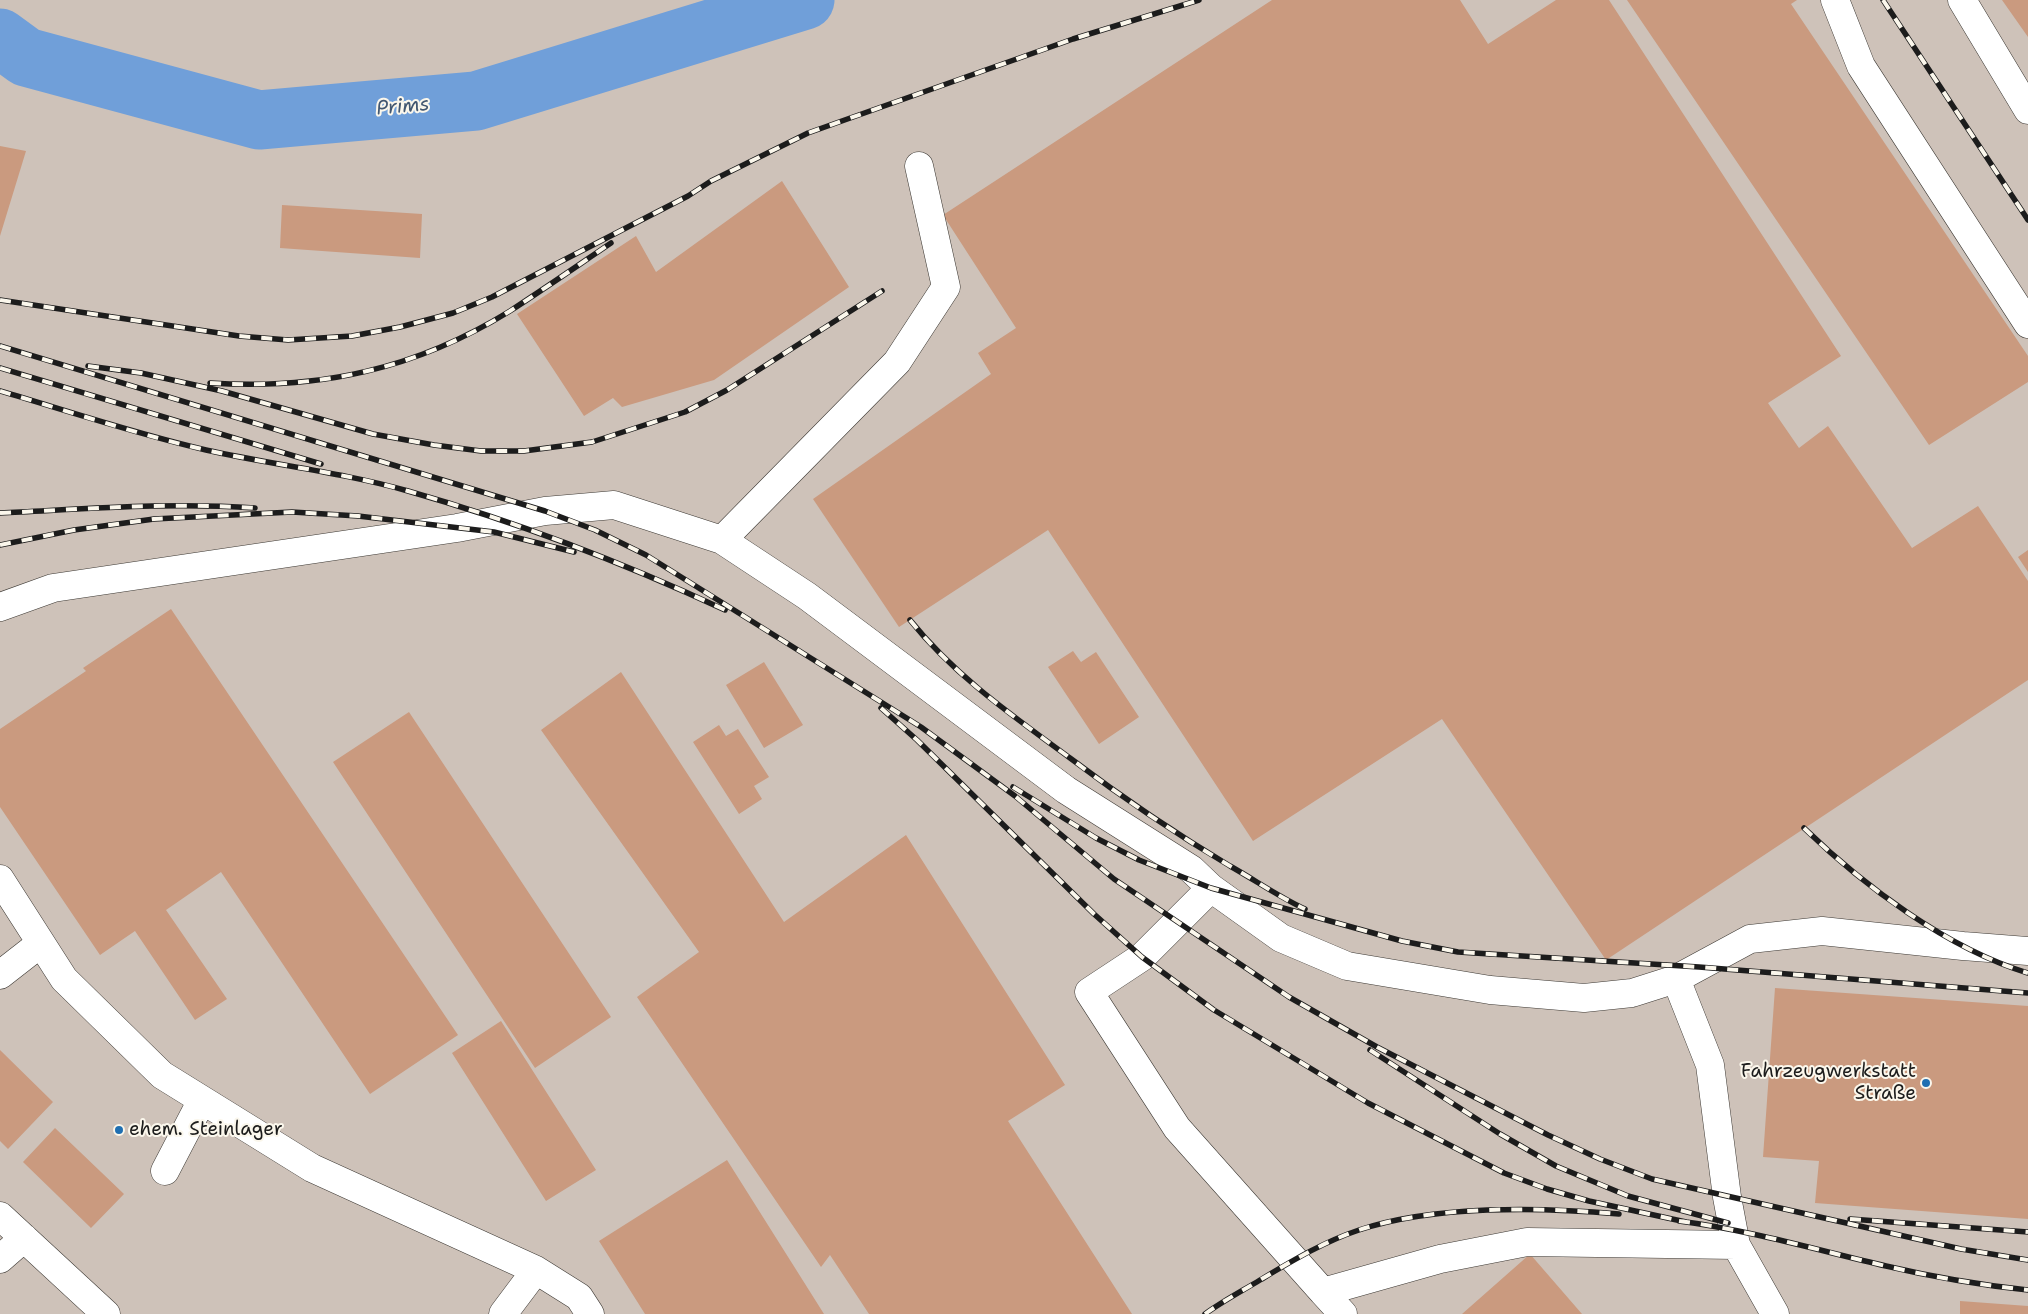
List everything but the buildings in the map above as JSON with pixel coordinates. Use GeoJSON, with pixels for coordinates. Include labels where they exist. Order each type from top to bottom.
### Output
{"type":"FeatureCollection","features":[{"type":"Feature","properties":{"kind":"lane"},"geometry":{"type":"LineString","coordinates":[[1835,0],[1861,66],[2028,324]]}},
{"type":"Feature","properties":{"kind":"lane"},"geometry":{"type":"LineString","coordinates":[[1962,0],[2028,110]]}},
{"type":"Feature","properties":{"kind":"lane"},"geometry":{"type":"LineString","coordinates":[[722,540],[897,362],[946,287],[920,166]]}},
{"type":"Feature","properties":{"kind":"lane"},"geometry":{"type":"LineString","coordinates":[[0,607],[54,588],[457,528],[545,511],[614,505],[722,540],[808,596],[1066,790],[1191,869],[1211,888],[1281,938],[1348,966],[1490,990],[1584,998],[1632,993],[1676,979],[1750,939],[1822,931],[2028,951]]}},
{"type":"Feature","properties":{"kind":"lane"},"geometry":{"type":"LineString","coordinates":[[0,879],[64,979],[162,1075],[312,1168],[536,1270],[579,1298],[590,1314]]}},
{"type":"Feature","properties":{"kind":"lane"},"geometry":{"type":"LineString","coordinates":[[1211,888],[1142,957],[1089,992],[1178,1128],[1343,1314]]}},
{"type":"Feature","properties":{"kind":"lane"},"geometry":{"type":"LineString","coordinates":[[0,975],[41,943]]}},
{"type":"Feature","properties":{"kind":"lane"},"geometry":{"type":"LineString","coordinates":[[1676,979],[1710,1065],[1726,1197],[1736,1246],[1775,1314]]}},
{"type":"Feature","properties":{"kind":"lane"},"geometry":{"type":"LineString","coordinates":[[165,1171],[202,1100]]}},
{"type":"Feature","properties":{"kind":"lane"},"geometry":{"type":"LineString","coordinates":[[0,1216],[106,1314]]}},
{"type":"Feature","properties":{"kind":"lane"},"geometry":{"type":"LineString","coordinates":[[0,1259],[24,1238]]}},
{"type":"Feature","properties":{"kind":"lane"},"geometry":{"type":"LineString","coordinates":[[1323,1292],[1440,1259],[1527,1242],[1736,1246]]}},
{"type":"Feature","properties":{"kind":"lane"},"geometry":{"type":"LineString","coordinates":[[503,1314],[536,1270]]}},
{"type":"Feature","properties":{"kind":"shaded area"},"geometry":{"type":"Polygon","coordinates":[[[0,0],[2028,0],[2028,1314],[0,1314],[0,0]]]}},
{"type":"Feature","properties":{"kind":"waterway","name":"Prims"},"geometry":{"type":"LineString","coordinates":[[0,38],[26,57],[259,120],[476,101],[805,0]]}},
{"type":"Feature","properties":{"kind":"railway"},"geometry":{"type":"LineString","coordinates":[[0,300],[239,336],[288,340],[352,336],[400,327],[453,313],[492,297],[688,196],[711,181],[808,133],[1073,39],[1199,0]]}},
{"type":"Feature","properties":{"kind":"railway"},"geometry":{"type":"LineString","coordinates":[[1883,0],[2028,220]]}},
{"type":"Feature","properties":{"kind":"railway"},"geometry":{"type":"LineString","coordinates":[[210,383],[290,383],[328,379],[403,361],[439,348],[475,331],[510,311],[611,243]]}},
{"type":"Feature","properties":{"kind":"railway"},"geometry":{"type":"LineString","coordinates":[[88,366],[141,373],[222,391],[373,434],[481,451],[524,451],[592,442],[685,412],[727,390],[882,291]]}},
{"type":"Feature","properties":{"kind":"railway"},"geometry":{"type":"LineString","coordinates":[[0,346],[545,511],[595,530],[646,555],[921,727],[1015,796],[1114,879],[1289,997],[1377,1047],[1548,1135],[1600,1159],[1652,1179],[1961,1249],[2028,1260]]}},
{"type":"Feature","properties":{"kind":"railway"},"geometry":{"type":"LineString","coordinates":[[0,368],[321,464]]}},
{"type":"Feature","properties":{"kind":"railway"},"geometry":{"type":"LineString","coordinates":[[0,391],[180,444],[383,484],[449,503],[608,559],[725,610]]}},
{"type":"Feature","properties":{"kind":"railway"},"geometry":{"type":"LineString","coordinates":[[0,513],[159,506],[255,508]]}},
{"type":"Feature","properties":{"kind":"railway"},"geometry":{"type":"LineString","coordinates":[[0,545],[74,530],[154,519],[292,512],[358,516],[494,532],[574,552]]}},
{"type":"Feature","properties":{"kind":"railway"},"geometry":{"type":"LineString","coordinates":[[910,620],[927,640],[965,677],[1006,711],[1090,773],[1188,840],[1276,894],[1305,909]]}},
{"type":"Feature","properties":{"kind":"railway"},"geometry":{"type":"LineString","coordinates":[[881,708],[917,740],[1094,914],[1142,957],[1214,1010],[1368,1103],[1504,1173],[1547,1189],[1589,1201],[1686,1222]]}},
{"type":"Feature","properties":{"kind":"railway"},"geometry":{"type":"LineString","coordinates":[[1013,787],[1096,838],[1139,860],[1211,888],[1402,941],[1458,952],[1699,967],[2028,993]]}},
{"type":"Feature","properties":{"kind":"railway"},"geometry":{"type":"LineString","coordinates":[[1804,828],[1853,872],[1908,913],[1968,948],[2028,973]]}},
{"type":"Feature","properties":{"kind":"railway"},"geometry":{"type":"LineString","coordinates":[[1370,1050],[1500,1134],[1556,1166],[1628,1196],[1728,1223]]}},
{"type":"Feature","properties":{"kind":"railway"},"geometry":{"type":"LineString","coordinates":[[1205,1314],[1320,1246],[1359,1230],[1388,1222],[1453,1212],[1488,1210],[1556,1210],[1619,1214]]}},
{"type":"Feature","properties":{"kind":"railway"},"geometry":{"type":"LineString","coordinates":[[1850,1219],[2028,1232]]}},
{"type":"Feature","properties":{"kind":"railway"},"geometry":{"type":"LineString","coordinates":[[1679,1221],[1757,1235],[1921,1274],[2028,1290]]}},
{"type":"Feature","properties":{"kind":"place","name":"Fahrzeugwerkstatt Straße"},"geometry":{"type":"Point","coordinates":[1926,1083]}},
{"type":"Feature","properties":{"kind":"place","name":"ehem. Steinlager"},"geometry":{"type":"Point","coordinates":[119,1130]}}]}
